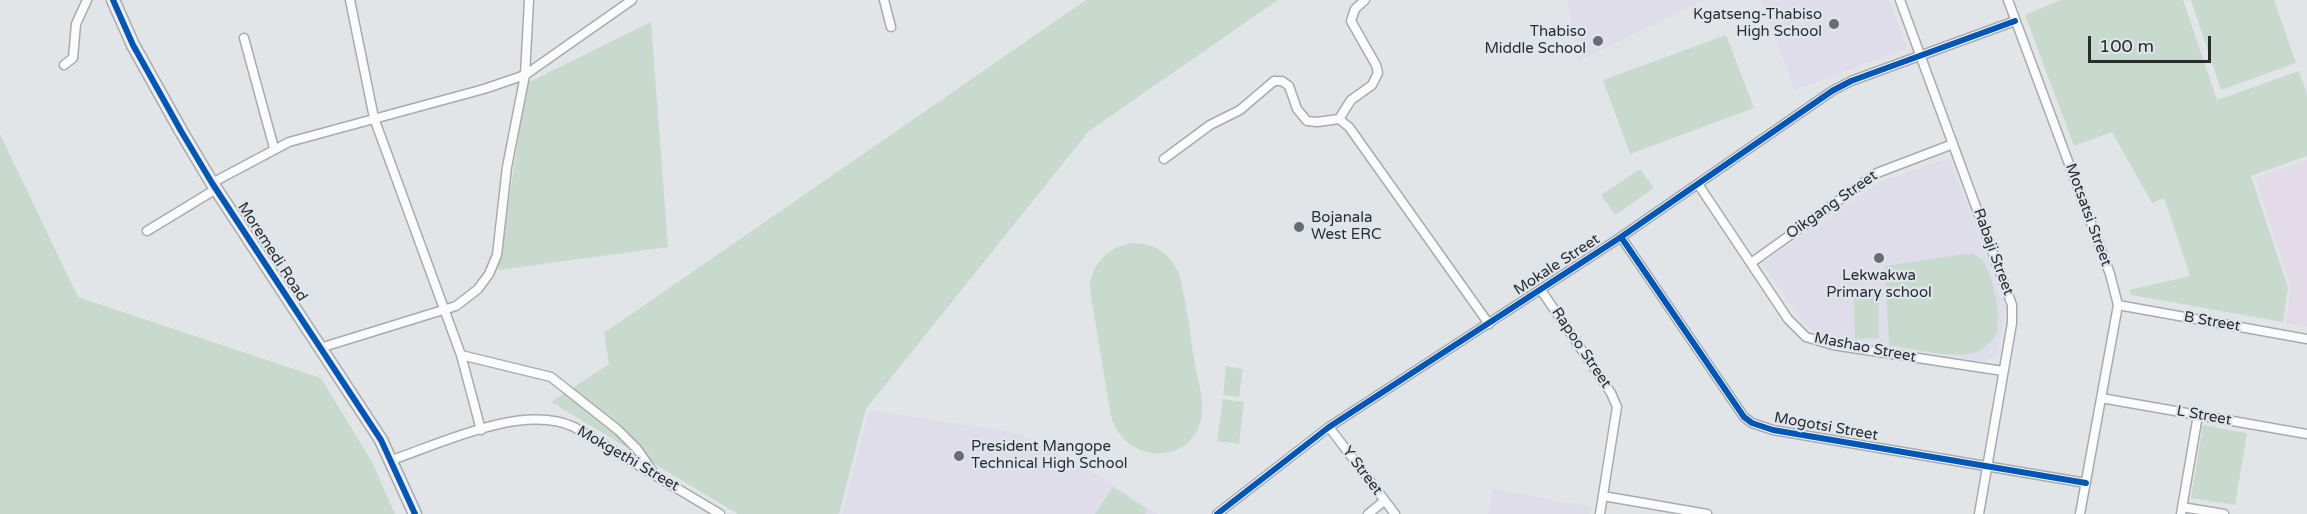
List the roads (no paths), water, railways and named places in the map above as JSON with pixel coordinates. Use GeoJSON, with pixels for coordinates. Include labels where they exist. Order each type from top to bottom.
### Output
{"type":"FeatureCollection","features":[{"type":"Feature","properties":{"kind":"street"},"geometry":{"type":"LineString","coordinates":[[64,65],[73,57],[76,24],[87,0]]}},
{"type":"Feature","properties":{"kind":"street","name":"Moremedi Road"},"geometry":{"type":"LineString","coordinates":[[113,0],[133,45],[214,186],[392,460],[415,514]]}},
{"type":"Feature","properties":{"kind":"street"},"geometry":{"type":"LineString","coordinates":[[350,0],[374,118],[461,355],[481,429]]}},
{"type":"Feature","properties":{"kind":"street"},"geometry":{"type":"LineString","coordinates":[[320,348],[456,306],[478,289],[494,265],[507,167],[525,75],[529,0]]}},
{"type":"Feature","properties":{"kind":"street"},"geometry":{"type":"LineString","coordinates":[[147,231],[274,148],[374,118],[484,89],[525,75],[632,0]]}},
{"type":"Feature","properties":{"kind":"street"},"geometry":{"type":"LineString","coordinates":[[884,0],[891,27]]}},
{"type":"Feature","properties":{"kind":"street"},"geometry":{"type":"LineString","coordinates":[[1339,119],[1351,100],[1372,85],[1377,76],[1376,65],[1351,21],[1355,9],[1365,0]]}},
{"type":"Feature","properties":{"kind":"street","name":"Rabaji Street"},"geometry":{"type":"LineString","coordinates":[[1900,0],[2012,305],[2012,323],[1979,514]]}},
{"type":"Feature","properties":{"kind":"street","name":"Motsatsi Street"},"geometry":{"type":"LineString","coordinates":[[2008,0],[2110,274],[2118,305],[2080,514]]}},
{"type":"Feature","properties":{"kind":"street"},"geometry":{"type":"LineString","coordinates":[[1921,56],[2015,21]]}},
{"type":"Feature","properties":{"kind":"street"},"geometry":{"type":"LineString","coordinates":[[244,38],[274,148]]}},
{"type":"Feature","properties":{"kind":"street","name":"Mokale Street"},"geometry":{"type":"LineString","coordinates":[[1217,514],[1329,427],[1541,291],[1832,90],[1921,56]]}},
{"type":"Feature","properties":{"kind":"street"},"geometry":{"type":"LineString","coordinates":[[1164,159],[1210,124],[1240,110],[1274,81],[1282,81],[1290,86],[1297,109],[1307,121],[1339,119],[1349,127],[1489,324]]}},
{"type":"Feature","properties":{"kind":"street","name":"Oikgang Street"},"geometry":{"type":"LineString","coordinates":[[1751,263],[1877,173],[1953,144]]}},
{"type":"Feature","properties":{"kind":"street","name":"Mashao Street"},"geometry":{"type":"LineString","coordinates":[[1698,184],[1788,319],[1806,336],[1817,342],[2003,371]]}},
{"type":"Feature","properties":{"kind":"street","name":"Mogotsi Street"},"geometry":{"type":"LineString","coordinates":[[1621,237],[1744,417],[1752,423],[1773,430],[2086,483]]}},
{"type":"Feature","properties":{"kind":"street","name":"Rapoo Street"},"geometry":{"type":"LineString","coordinates":[[1541,291],[1611,393],[1617,407],[1600,514]]}},
{"type":"Feature","properties":{"kind":"street","name":"B Street"},"geometry":{"type":"LineString","coordinates":[[2118,305],[2307,339]]}},
{"type":"Feature","properties":{"kind":"street"},"geometry":{"type":"LineString","coordinates":[[461,355],[551,377],[632,443],[656,475]]}},
{"type":"Feature","properties":{"kind":"street","name":"L Street"},"geometry":{"type":"LineString","coordinates":[[2102,398],[2307,434]]}},
{"type":"Feature","properties":{"kind":"street"},"geometry":{"type":"LineString","coordinates":[[2198,415],[2182,511],[2224,514]]}},
{"type":"Feature","properties":{"kind":"street","name":"Mokgethi Street"},"geometry":{"type":"LineString","coordinates":[[392,460],[481,429],[527,418],[565,423],[720,514]]}},
{"type":"Feature","properties":{"kind":"street","name":"Y Street"},"geometry":{"type":"LineString","coordinates":[[1329,427],[1395,514]]}},
{"type":"Feature","properties":{"kind":"street"},"geometry":{"type":"LineString","coordinates":[[1603,496],[1707,514]]}},
{"type":"Feature","properties":{"kind":"street"},"geometry":{"type":"LineString","coordinates":[[1368,514],[1384,501]]}},
{"type":"Feature","properties":{"kind":"place","name":"Kgatseng-Thabiso High School"},"geometry":{"type":"Point","coordinates":[1834,24]}},
{"type":"Feature","properties":{"kind":"place","name":"Thabiso Middle School"},"geometry":{"type":"Point","coordinates":[1598,41]}},
{"type":"Feature","properties":{"kind":"place","name":"Bojanala West ERC"},"geometry":{"type":"Point","coordinates":[1299,227]}},
{"type":"Feature","properties":{"kind":"place","name":"Lekwakwa Primary school"},"geometry":{"type":"Point","coordinates":[1879,258]}},
{"type":"Feature","properties":{"kind":"place","name":"President Mangope Technical High School"},"geometry":{"type":"Point","coordinates":[959,456]}}]}
